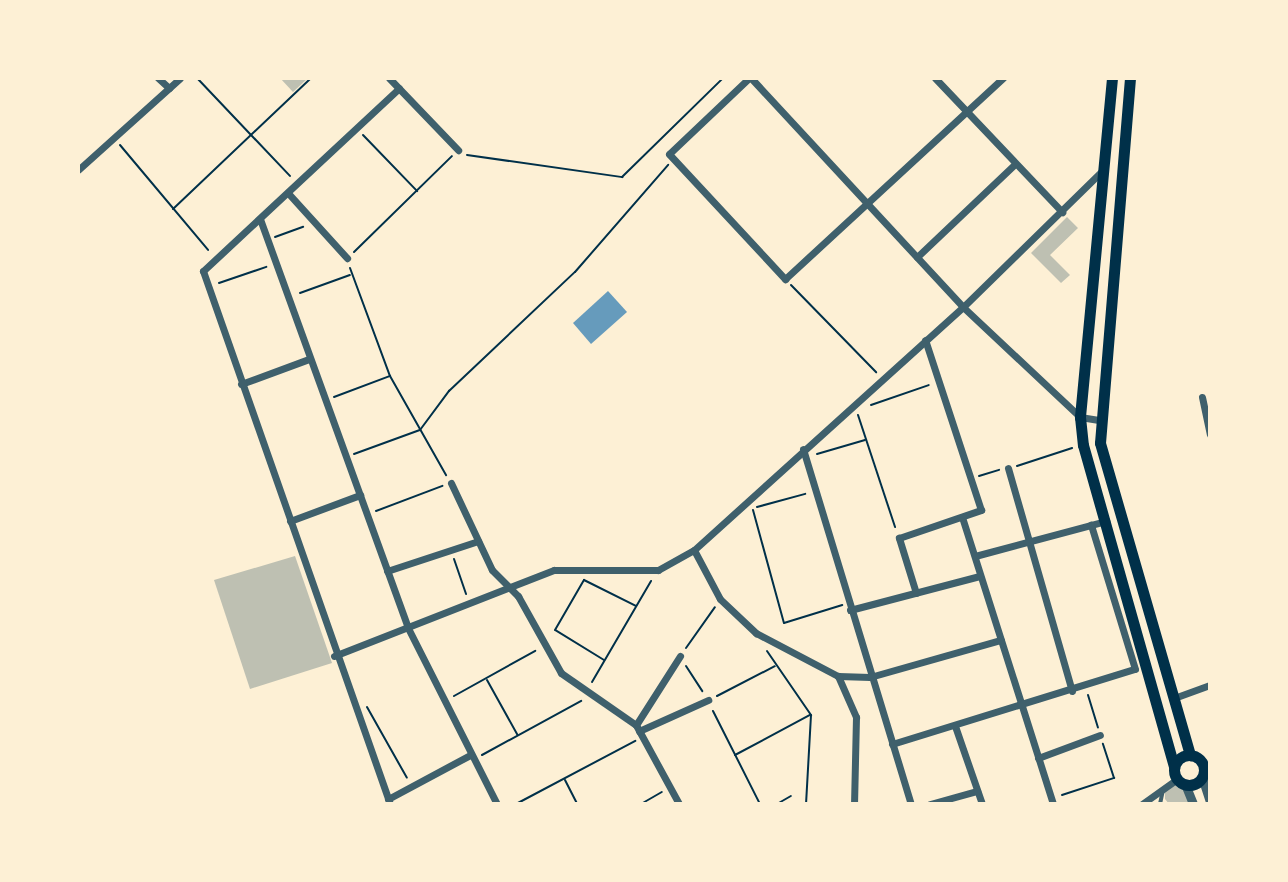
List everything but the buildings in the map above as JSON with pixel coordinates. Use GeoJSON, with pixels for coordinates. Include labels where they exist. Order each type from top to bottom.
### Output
{"type":"FeatureCollection","features":[{"type":"Feature","properties":{"kind":"main road"},"geometry":{"type":"LineString","coordinates":[[1112,78],[1080,417],[1083,445],[1179,777]]}},
{"type":"Feature","properties":{"kind":"main road"},"geometry":{"type":"LineString","coordinates":[[1130,78],[1099,420],[1116,511],[1174,698],[1200,758],[1202,777],[1179,777]]}},
{"type":"Feature","properties":{"kind":"main road"},"geometry":{"type":"LineString","coordinates":[[1179,777],[1180,757],[1200,758]]}},
{"type":"Feature","properties":{"kind":"street"},"geometry":{"type":"LineString","coordinates":[[158,78],[169,88]]}},
{"type":"Feature","properties":{"kind":"street"},"geometry":{"type":"LineString","coordinates":[[78,170],[180,78]]}},
{"type":"Feature","properties":{"kind":"street"},"geometry":{"type":"LineString","coordinates":[[389,78],[458,150]]}},
{"type":"Feature","properties":{"kind":"street"},"geometry":{"type":"LineString","coordinates":[[1003,78],[868,203],[785,279],[671,156],[750,78],[868,203],[963,307],[1080,417],[1099,420]]}},
{"type":"Feature","properties":{"kind":"street"},"geometry":{"type":"LineString","coordinates":[[935,78],[1062,212]]}},
{"type":"Feature","properties":{"kind":"street"},"geometry":{"type":"LineString","coordinates":[[399,88],[203,271],[206,288],[290,521],[334,656],[389,802],[414,785],[471,757]]}},
{"type":"Feature","properties":{"kind":"street"},"geometry":{"type":"LineString","coordinates":[[917,257],[1015,164]]}},
{"type":"Feature","properties":{"kind":"street"},"geometry":{"type":"LineString","coordinates":[[334,656],[509,584],[554,570],[658,570],[694,550],[804,454],[853,403],[963,307],[1101,172]]}},
{"type":"Feature","properties":{"kind":"street"},"geometry":{"type":"LineString","coordinates":[[288,193],[347,258]]}},
{"type":"Feature","properties":{"kind":"street"},"geometry":{"type":"LineString","coordinates":[[260,219],[408,628],[497,804]]}},
{"type":"Feature","properties":{"kind":"street"},"geometry":{"type":"LineString","coordinates":[[916,593],[899,538],[981,510],[925,340]]}},
{"type":"Feature","properties":{"kind":"street"},"geometry":{"type":"LineString","coordinates":[[241,384],[309,359]]}},
{"type":"Feature","properties":{"kind":"street"},"geometry":{"type":"LineString","coordinates":[[1202,397],[1210,434]]}},
{"type":"Feature","properties":{"kind":"street"},"geometry":{"type":"LineString","coordinates":[[804,454],[848,607],[911,804]]}},
{"type":"Feature","properties":{"kind":"street"},"geometry":{"type":"LineString","coordinates":[[1008,468],[1072,691]]}},
{"type":"Feature","properties":{"kind":"street"},"geometry":{"type":"LineString","coordinates":[[451,483],[492,570],[509,584],[561,673],[640,731],[679,804]]}},
{"type":"Feature","properties":{"kind":"street"},"geometry":{"type":"LineString","coordinates":[[290,521],[360,495]]}},
{"type":"Feature","properties":{"kind":"street"},"geometry":{"type":"LineString","coordinates":[[962,517],[1052,801]]}},
{"type":"Feature","properties":{"kind":"street"},"geometry":{"type":"LineString","coordinates":[[975,556],[1106,521]]}},
{"type":"Feature","properties":{"kind":"street"},"geometry":{"type":"LineString","coordinates":[[892,744],[1072,691],[1135,669],[1091,525]]}},
{"type":"Feature","properties":{"kind":"street"},"geometry":{"type":"LineString","coordinates":[[387,571],[478,541]]}},
{"type":"Feature","properties":{"kind":"street"},"geometry":{"type":"LineString","coordinates":[[694,550],[720,599],[756,633],[838,676],[870,677],[1001,640]]}},
{"type":"Feature","properties":{"kind":"street"},"geometry":{"type":"LineString","coordinates":[[848,607],[980,576]]}},
{"type":"Feature","properties":{"kind":"street"},"geometry":{"type":"LineString","coordinates":[[640,731],[680,656]]}},
{"type":"Feature","properties":{"kind":"street"},"geometry":{"type":"LineString","coordinates":[[838,676],[856,717],[854,804]]}},
{"type":"Feature","properties":{"kind":"street"},"geometry":{"type":"LineString","coordinates":[[1174,698],[1210,685]]}},
{"type":"Feature","properties":{"kind":"street"},"geometry":{"type":"LineString","coordinates":[[640,731],[708,700]]}},
{"type":"Feature","properties":{"kind":"street"},"geometry":{"type":"LineString","coordinates":[[955,726],[982,804]]}},
{"type":"Feature","properties":{"kind":"street"},"geometry":{"type":"LineString","coordinates":[[1038,758],[1100,735]]}},
{"type":"Feature","properties":{"kind":"street"},"geometry":{"type":"LineString","coordinates":[[1142,804],[1179,777],[1193,804]]}},
{"type":"Feature","properties":{"kind":"street"},"geometry":{"type":"LineString","coordinates":[[1202,777],[1210,801]]}},
{"type":"Feature","properties":{"kind":"street"},"geometry":{"type":"LineString","coordinates":[[930,804],[977,791]]}},
{"type":"Feature","properties":{"kind":"lane"},"geometry":{"type":"LineString","coordinates":[[1160,804],[1163,788]]}},
{"type":"Feature","properties":{"kind":"path"},"geometry":{"type":"LineString","coordinates":[[197,78],[298,184]]}},
{"type":"Feature","properties":{"kind":"path"},"geometry":{"type":"LineString","coordinates":[[173,209],[311,78]]}},
{"type":"Feature","properties":{"kind":"path"},"geometry":{"type":"LineString","coordinates":[[368,514],[451,483],[390,376],[347,258],[458,150],[482,161],[622,177],[723,78]]}},
{"type":"Feature","properties":{"kind":"path"},"geometry":{"type":"LineString","coordinates":[[357,128],[417,191]]}},
{"type":"Feature","properties":{"kind":"path"},"geometry":{"type":"LineString","coordinates":[[114,138],[216,259]]}},
{"type":"Feature","properties":{"kind":"path"},"geometry":{"type":"LineString","coordinates":[[345,457],[420,430],[449,391],[575,272],[671,156]]}},
{"type":"Feature","properties":{"kind":"path"},"geometry":{"type":"LineString","coordinates":[[267,240],[315,223]]}},
{"type":"Feature","properties":{"kind":"path"},"geometry":{"type":"LineString","coordinates":[[206,288],[275,264]]}},
{"type":"Feature","properties":{"kind":"path"},"geometry":{"type":"LineString","coordinates":[[287,298],[352,274]]}},
{"type":"Feature","properties":{"kind":"path"},"geometry":{"type":"LineString","coordinates":[[785,279],[881,378]]}},
{"type":"Feature","properties":{"kind":"path"},"geometry":{"type":"LineString","coordinates":[[325,400],[390,376]]}},
{"type":"Feature","properties":{"kind":"path"},"geometry":{"type":"LineString","coordinates":[[870,406],[938,382]]}},
{"type":"Feature","properties":{"kind":"path"},"geometry":{"type":"LineString","coordinates":[[853,403],[899,538]]}},
{"type":"Feature","properties":{"kind":"path"},"geometry":{"type":"LineString","coordinates":[[804,454],[866,440]]}},
{"type":"Feature","properties":{"kind":"path"},"geometry":{"type":"LineString","coordinates":[[970,478],[1083,445]]}},
{"type":"Feature","properties":{"kind":"path"},"geometry":{"type":"LineString","coordinates":[[814,492],[752,508],[784,623],[848,607]]}},
{"type":"Feature","properties":{"kind":"path"},"geometry":{"type":"LineString","coordinates":[[450,550],[469,602]]}},
{"type":"Feature","properties":{"kind":"path"},"geometry":{"type":"LineString","coordinates":[[471,757],[518,735],[587,695],[604,660],[658,570]]}},
{"type":"Feature","properties":{"kind":"path"},"geometry":{"type":"LineString","coordinates":[[604,660],[555,630],[584,580],[636,606]]}},
{"type":"Feature","properties":{"kind":"path"},"geometry":{"type":"LineString","coordinates":[[720,599],[680,656],[708,700],[760,804]]}},
{"type":"Feature","properties":{"kind":"path"},"geometry":{"type":"LineString","coordinates":[[756,633],[811,715],[806,804]]}},
{"type":"Feature","properties":{"kind":"path"},"geometry":{"type":"LineString","coordinates":[[445,701],[543,646]]}},
{"type":"Feature","properties":{"kind":"path"},"geometry":{"type":"LineString","coordinates":[[708,700],[777,665]]}},
{"type":"Feature","properties":{"kind":"path"},"geometry":{"type":"LineString","coordinates":[[486,679],[518,735]]}},
{"type":"Feature","properties":{"kind":"path"},"geometry":{"type":"LineString","coordinates":[[1052,801],[1114,778],[1085,686]]}},
{"type":"Feature","properties":{"kind":"path"},"geometry":{"type":"LineString","coordinates":[[364,701],[414,785]]}},
{"type":"Feature","properties":{"kind":"path"},"geometry":{"type":"LineString","coordinates":[[735,755],[811,715]]}},
{"type":"Feature","properties":{"kind":"path"},"geometry":{"type":"LineString","coordinates":[[516,804],[564,779],[640,731]]}},
{"type":"Feature","properties":{"kind":"path"},"geometry":{"type":"LineString","coordinates":[[564,779],[577,804]]}},
{"type":"Feature","properties":{"kind":"path"},"geometry":{"type":"LineString","coordinates":[[641,804],[670,788]]}},
{"type":"Feature","properties":{"kind":"path"},"geometry":{"type":"LineString","coordinates":[[777,804],[791,796]]}},
{"type":"Feature","properties":{"kind":"water"},"geometry":{"type":"Polygon","coordinates":[[[608,291],[627,312],[591,344],[573,323],[608,291]]]}}]}
